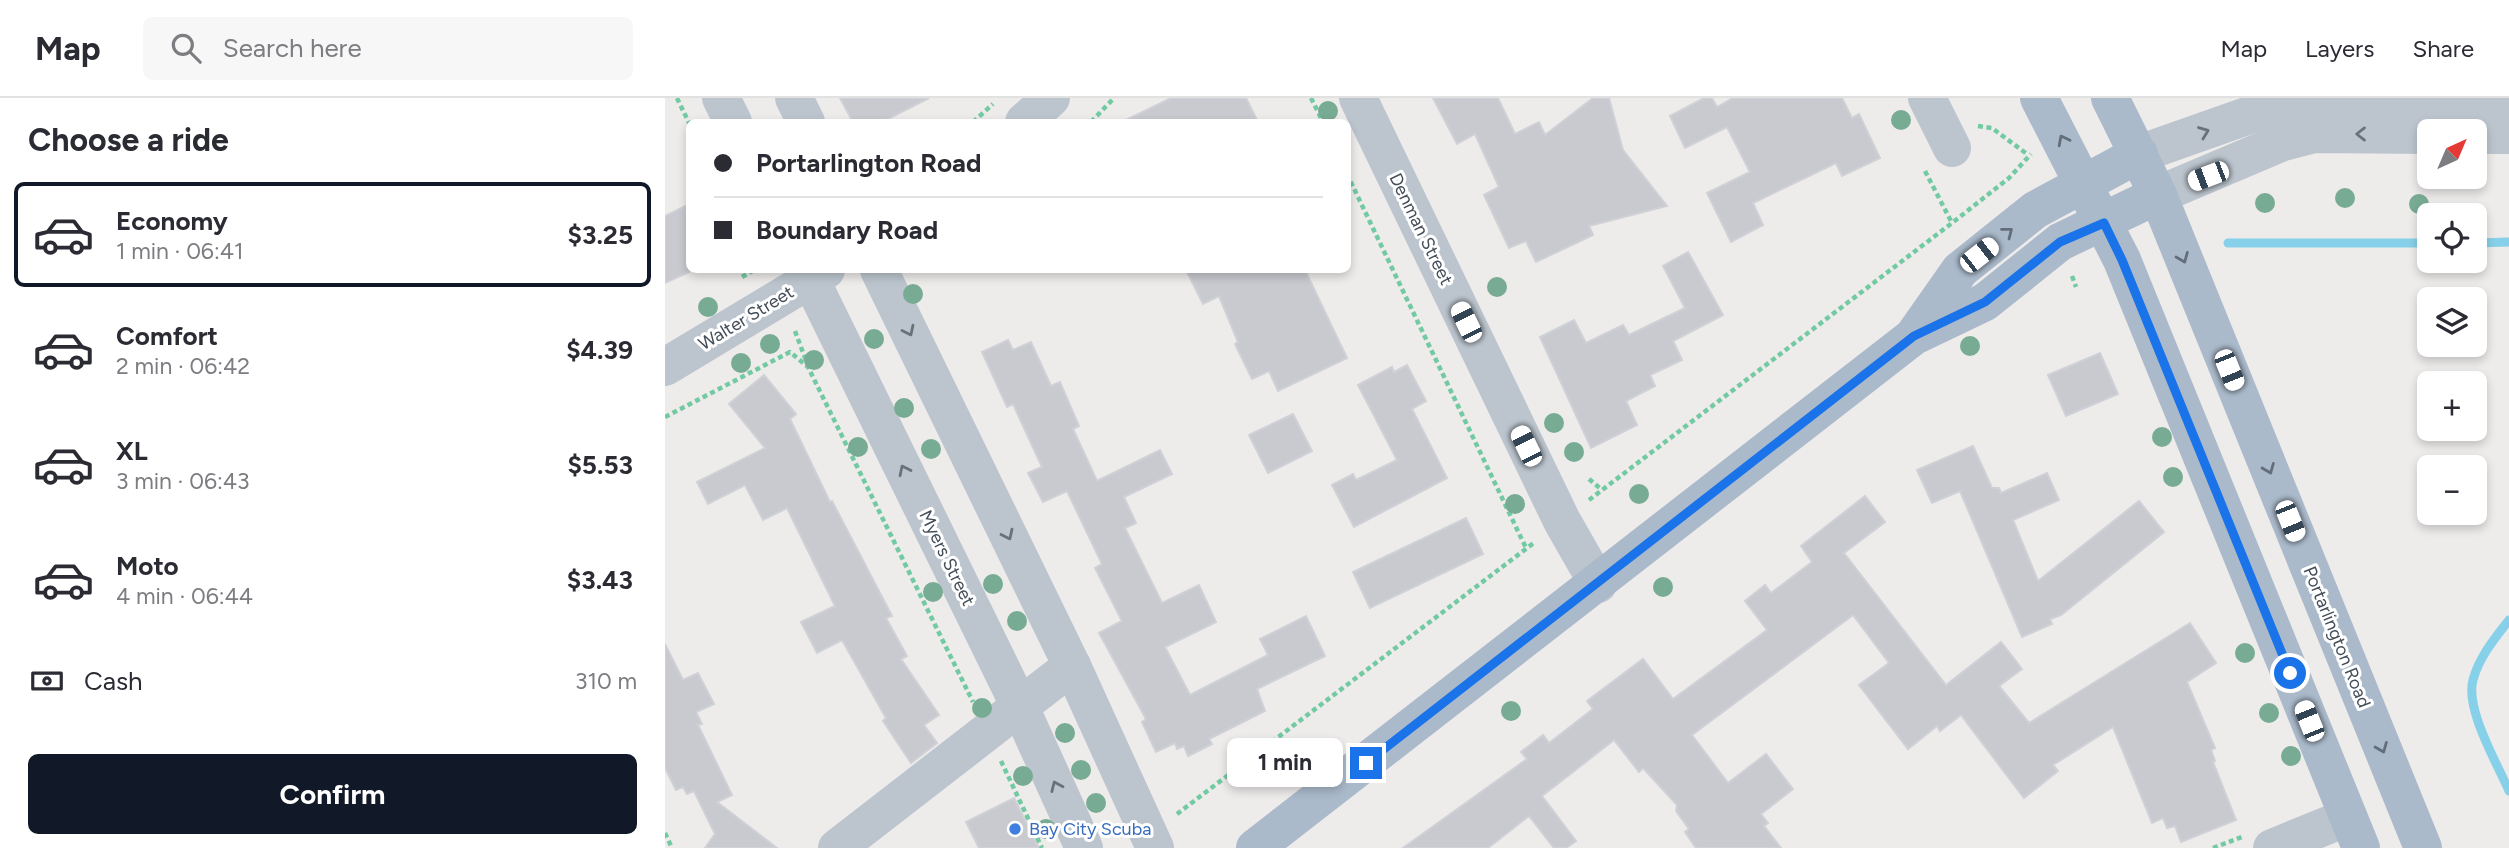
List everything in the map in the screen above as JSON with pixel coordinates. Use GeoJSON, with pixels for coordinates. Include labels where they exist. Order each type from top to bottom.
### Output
{"type":"FeatureCollection","features":[{"type":"Feature","properties":{"kind":"main road"},"geometry":{"type":"LineString","coordinates":[[2039,98],[2122,260],[2354,833]]}},
{"type":"Feature","properties":{"kind":"main road","name":"Portarlington Road"},"geometry":{"type":"LineString","coordinates":[[2110,98],[2158,194],[2423,848]]}},
{"type":"Feature","properties":{"kind":"main road"},"geometry":{"type":"LineString","coordinates":[[1914,336],[1960,270],[2035,210],[2139,154]]}},
{"type":"Feature","properties":{"kind":"main road"},"geometry":{"type":"LineString","coordinates":[[1255,848],[1914,336],[1985,302],[2060,242],[2104,223],[2158,194]]}},
{"type":"Feature","properties":{"kind":"street"},"geometry":{"type":"LineString","coordinates":[[721,98],[732,119]]}},
{"type":"Feature","properties":{"kind":"street"},"geometry":{"type":"LineString","coordinates":[[794,98],[804,119]]}},
{"type":"Feature","properties":{"kind":"street"},"geometry":{"type":"LineString","coordinates":[[1027,119],[1051,98]]}},
{"type":"Feature","properties":{"kind":"street","name":"Denman Street"},"geometry":{"type":"LineString","coordinates":[[1358,98],[1562,521],[1598,584]]}},
{"type":"Feature","properties":{"kind":"street"},"geometry":{"type":"LineString","coordinates":[[2139,154],[2258,112],[2509,100]]}},
{"type":"Feature","properties":{"kind":"street"},"geometry":{"type":"LineString","coordinates":[[2158,194],[2283,142],[2314,134],[2417,135]]}},
{"type":"Feature","properties":{"kind":"street"},"geometry":{"type":"LineString","coordinates":[[2487,135],[2509,135]]}},
{"type":"Feature","properties":{"kind":"street","name":"Walter Street"},"geometry":{"type":"LineString","coordinates":[[665,367],[814,273]]}},
{"type":"Feature","properties":{"kind":"street","name":"Myers Street"},"geometry":{"type":"LineString","coordinates":[[814,273],[1084,848]]}},
{"type":"Feature","properties":{"kind":"street"},"geometry":{"type":"LineString","coordinates":[[880,273],[1072,666],[1164,833]]}},
{"type":"Feature","properties":{"kind":"street"},"geometry":{"type":"LineString","coordinates":[[837,848],[1072,666]]}},
{"type":"Feature","properties":{"kind":"street"},"geometry":{"type":"LineString","coordinates":[[2272,848],[2354,833]]}},
{"type":"Feature","properties":{"kind":"path"},"geometry":{"type":"LineString","coordinates":[[677,98],[687,119]]}},
{"type":"Feature","properties":{"kind":"path"},"geometry":{"type":"LineString","coordinates":[[976,119],[1000,98]]}},
{"type":"Feature","properties":{"kind":"path"},"geometry":{"type":"LineString","coordinates":[[1094,119],[1114,98]]}},
{"type":"Feature","properties":{"kind":"path"},"geometry":{"type":"LineString","coordinates":[[1311,98],[1322,119]]}},
{"type":"Feature","properties":{"kind":"path"},"geometry":{"type":"LineString","coordinates":[[1939,123],[1992,128],[2030,155]]}},
{"type":"Feature","properties":{"kind":"path"},"geometry":{"type":"LineString","coordinates":[[1582,506],[1952,223],[2009,178],[2035,149]]}},
{"type":"Feature","properties":{"kind":"path"},"geometry":{"type":"LineString","coordinates":[[1351,182],[1526,548]]}},
{"type":"Feature","properties":{"kind":"path"},"geometry":{"type":"LineString","coordinates":[[2072,276],[2076,287]]}},
{"type":"Feature","properties":{"kind":"path"},"geometry":{"type":"LineString","coordinates":[[795,331],[808,367],[988,732],[1042,848]]}},
{"type":"Feature","properties":{"kind":"path"},"geometry":{"type":"LineString","coordinates":[[665,417],[790,352],[808,367]]}},
{"type":"Feature","properties":{"kind":"path"},"geometry":{"type":"LineString","coordinates":[[1589,479],[1602,490]]}},
{"type":"Feature","properties":{"kind":"path"},"geometry":{"type":"LineString","coordinates":[[1164,833],[1544,536]]}},
{"type":"Feature","properties":{"kind":"path"},"geometry":{"type":"LineString","coordinates":[[665,833],[672,848]]}},
{"type":"Feature","properties":{"kind":"building"},"geometry":{"type":"Polygon","coordinates":[[[840,98],[929,98],[888,119],[851,119],[840,98]]]}},
{"type":"Feature","properties":{"kind":"building"},"geometry":{"type":"Polygon","coordinates":[[[1171,98],[1246,98],[1256,119],[1128,119],[1171,98]]]}},
{"type":"Feature","properties":{"kind":"building"},"geometry":{"type":"Polygon","coordinates":[[[1433,98],[1498,98],[1515,134],[1539,122],[1545,135],[1593,98],[1609,98],[1623,150],[1667,206],[1589,226],[1593,235],[1536,262],[1526,241],[1509,248],[1484,195],[1499,187],[1475,134],[1457,144],[1433,98]]]}},
{"type":"Feature","properties":{"kind":"building"},"geometry":{"type":"Polygon","coordinates":[[[1704,98],[1712,98],[1717,107],[1733,98],[1842,98],[1852,118],[1859,114],[1880,158],[1842,176],[1836,163],[1753,203],[1763,225],[1731,242],[1707,193],[1750,172],[1727,127],[1685,148],[1670,116],[1704,98]]]}},
{"type":"Feature","properties":{"kind":"building"},"geometry":{"type":"Polygon","coordinates":[[[686,206],[687,273],[665,283],[665,216],[686,206]]]}},
{"type":"Feature","properties":{"kind":"building"},"geometry":{"type":"Polygon","coordinates":[[[1688,252],[1723,315],[1673,341],[1682,360],[1650,375],[1655,386],[1626,401],[1637,425],[1591,448],[1540,337],[1574,320],[1586,343],[1623,325],[1629,335],[1685,308],[1663,266],[1688,252]]]}},
{"type":"Feature","properties":{"kind":"building"},"geometry":{"type":"Polygon","coordinates":[[[1188,273],[1306,273],[1347,358],[1278,391],[1269,371],[1252,379],[1235,344],[1238,342],[1219,296],[1203,304],[1188,273]]]}},
{"type":"Feature","properties":{"kind":"building"},"geometry":{"type":"Polygon","coordinates":[[[1008,340],[1013,350],[1031,342],[1051,386],[1060,382],[1079,426],[1073,429],[1097,481],[1160,450],[1172,474],[1124,497],[1136,523],[1125,528],[1162,603],[1199,585],[1216,622],[1165,647],[1190,695],[1268,655],[1260,639],[1306,616],[1325,656],[1257,689],[1265,711],[1209,739],[1212,744],[1188,756],[1184,746],[1177,749],[1175,743],[1156,752],[1142,722],[1146,719],[1099,633],[1122,621],[1095,568],[1102,564],[1067,491],[1043,502],[1028,473],[1042,467],[1013,404],[1007,407],[982,352],[1008,340]]]}},
{"type":"Feature","properties":{"kind":"building"},"geometry":{"type":"Polygon","coordinates":[[[2100,353],[2118,394],[2066,416],[2048,375],[2100,353]]]}},
{"type":"Feature","properties":{"kind":"building"},"geometry":{"type":"Polygon","coordinates":[[[1407,365],[1426,401],[1412,409],[1447,478],[1354,527],[1332,485],[1353,474],[1356,480],[1397,460],[1358,385],[1392,367],[1394,372],[1407,365]]]}},
{"type":"Feature","properties":{"kind":"building"},"geometry":{"type":"Polygon","coordinates":[[[764,375],[796,414],[790,419],[830,502],[832,501],[892,616],[886,618],[907,656],[901,659],[939,715],[924,725],[937,743],[911,763],[883,721],[886,718],[842,640],[817,653],[801,622],[835,606],[787,508],[763,520],[745,485],[708,504],[697,482],[765,448],[729,404],[764,375]]]}},
{"type":"Feature","properties":{"kind":"building"},"geometry":{"type":"Polygon","coordinates":[[[1293,414],[1312,451],[1268,473],[1249,435],[1293,414]]]}},
{"type":"Feature","properties":{"kind":"building"},"geometry":{"type":"Polygon","coordinates":[[[1973,446],[1992,488],[1999,488],[2001,493],[2047,473],[2059,500],[2013,520],[2038,581],[2139,501],[2164,532],[2061,615],[2050,619],[2052,624],[2022,637],[1960,491],[1932,503],[1917,470],[1973,446]]]}},
{"type":"Feature","properties":{"kind":"building"},"geometry":{"type":"Polygon","coordinates":[[[1865,496],[1885,522],[1844,553],[1946,685],[2001,642],[2022,669],[1999,686],[2029,723],[2190,623],[2216,663],[2187,682],[2215,748],[2211,750],[2215,761],[2213,762],[2236,820],[2181,842],[2175,826],[2167,828],[2163,818],[2152,823],[2113,727],[2053,765],[2058,771],[2024,798],[1961,715],[1940,731],[1937,726],[1908,749],[1859,685],[1889,663],[1853,615],[1692,735],[1728,783],[1766,754],[1793,789],[1761,814],[1768,823],[1764,826],[1781,848],[1696,848],[1685,832],[1689,829],[1676,811],[1677,805],[1643,768],[1639,772],[1614,740],[1542,796],[1576,841],[1566,848],[1554,848],[1529,816],[1488,848],[1403,848],[1527,759],[1521,752],[1543,735],[1549,743],[1593,709],[1587,701],[1643,659],[1673,699],[1767,630],[1745,601],[1765,585],[1771,593],[1812,562],[1801,546],[1865,496]]]}},
{"type":"Feature","properties":{"kind":"building"},"geometry":{"type":"Polygon","coordinates":[[[1466,518],[1483,554],[1370,608],[1353,572],[1466,518]]]}},
{"type":"Feature","properties":{"kind":"building"},"geometry":{"type":"Polygon","coordinates":[[[665,644],[683,680],[698,673],[714,704],[696,712],[702,724],[698,725],[732,795],[717,802],[777,848],[705,848],[715,834],[694,791],[687,794],[683,787],[676,790],[665,768],[665,644]]]}},
{"type":"Feature","properties":{"kind":"building"},"geometry":{"type":"Polygon","coordinates":[[[1014,798],[1039,848],[979,848],[966,822],[1014,798]]]}},
{"type":"Feature","properties":{"kind":"waterway"},"geometry":{"type":"LineString","coordinates":[[2487,243],[2509,242]]}},
{"type":"Feature","properties":{"kind":"waterway"},"geometry":{"type":"LineString","coordinates":[[2228,243],[2417,243]]}},
{"type":"Feature","properties":{"kind":"waterway"},"geometry":{"type":"LineString","coordinates":[[2509,620],[2479,663],[2472,692],[2478,720],[2509,791]]}},
{"type":"Feature","properties":{"kind":"place","name":"Bay City Scuba"},"geometry":{"type":"Point","coordinates":[1015,829]}},
{"type":"Feature","properties":{"kind":"route"},"geometry":{"type":"LineString","coordinates":[[1366,763],[1914,336],[1985,302],[2060,242],[2104,223],[2122,260],[2290,673]]}}]}
